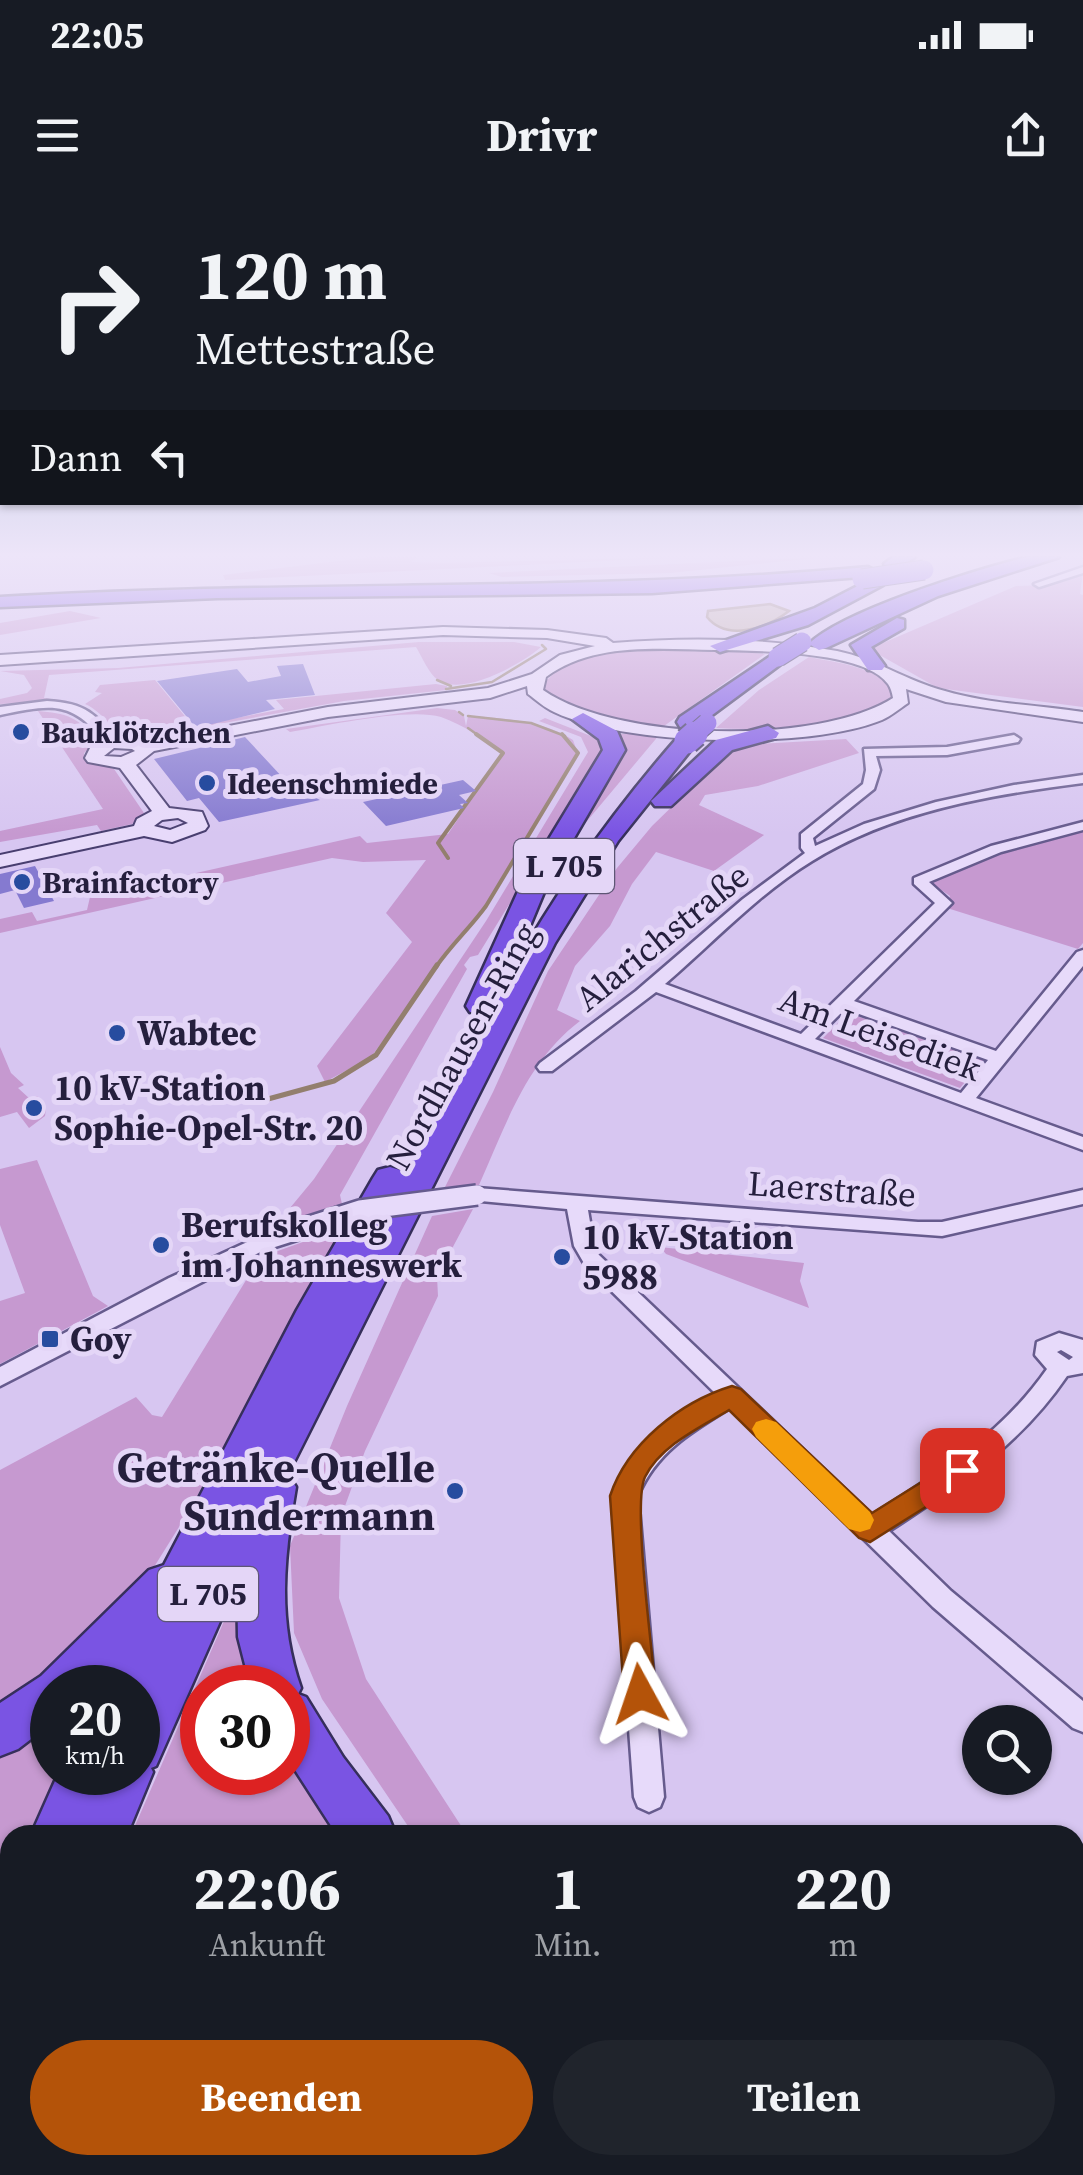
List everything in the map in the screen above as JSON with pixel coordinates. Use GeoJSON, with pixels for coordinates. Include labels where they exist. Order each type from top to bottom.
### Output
{"type":"FeatureCollection","features":[{"type":"Feature","properties":{"kind":"highway"},"geometry":{"type":"LineString","coordinates":[[860,649],[875,666]]}},
{"type":"Feature","properties":{"kind":"highway","name":"Nordhausen-Ring"},"geometry":{"type":"LineString","coordinates":[[136,1665],[316,1310],[481,1006],[558,874],[610,805],[688,732],[799,650]]}},
{"type":"Feature","properties":{"kind":"highway"},"geometry":{"type":"LineString","coordinates":[[481,1006],[534,885],[614,750],[609,736],[583,719]]}},
{"type":"Feature","properties":{"kind":"highway","name":"Nordhausen-Ring"},"geometry":{"type":"LineString","coordinates":[[160,1702],[283,1442],[519,980],[597,850],[688,732]]}},
{"type":"Feature","properties":{"kind":"highway"},"geometry":{"type":"LineString","coordinates":[[519,980],[608,862],[682,780],[724,746],[768,733]]}},
{"type":"Feature","properties":{"kind":"highway"},"geometry":{"type":"LineString","coordinates":[[266,1665],[257,1582],[283,1442]]}},
{"type":"Feature","properties":{"kind":"highway"},"geometry":{"type":"LineString","coordinates":[[83,1665],[187,1562]]}},
{"type":"Feature","properties":{"kind":"highway"},"geometry":{"type":"LineString","coordinates":[[0,1732],[30,1710]]}},
{"type":"Feature","properties":{"kind":"highway"},"geometry":{"type":"LineString","coordinates":[[310,1750],[362,1825]]}},
{"type":"Feature","properties":{"kind":"highway"},"geometry":{"type":"LineString","coordinates":[[62,1825],[76,1795]]}},
{"type":"Feature","properties":{"kind":"highway"},"geometry":{"type":"LineString","coordinates":[[104,1825],[117,1795]]}},
{"type":"Feature","properties":{"kind":"main road"},"geometry":{"type":"LineString","coordinates":[[0,660],[189,649]]}},
{"type":"Feature","properties":{"kind":"main road"},"geometry":{"type":"LineString","coordinates":[[572,649],[574,656]]}},
{"type":"Feature","properties":{"kind":"main road"},"geometry":{"type":"LineString","coordinates":[[144,748],[143,754],[125,762],[109,763],[94,758],[98,748],[112,743],[132,742],[144,748],[356,708],[497,691],[536,678],[552,665],[574,656],[614,649]]}},
{"type":"Feature","properties":{"kind":"main road"},"geometry":{"type":"LineString","coordinates":[[767,649],[825,653],[875,666],[898,681],[946,696],[1083,716]]}},
{"type":"Feature","properties":{"kind":"main road"},"geometry":{"type":"LineString","coordinates":[[536,678],[534,691],[548,706]]}},
{"type":"Feature","properties":{"kind":"main road"},"geometry":{"type":"LineString","coordinates":[[888,713],[902,700],[898,681]]}},
{"type":"Feature","properties":{"kind":"main road"},"geometry":{"type":"LineString","coordinates":[[455,698],[548,706],[583,719],[629,727],[768,733],[830,730],[934,704],[1022,708]]}},
{"type":"Feature","properties":{"kind":"main road"},"geometry":{"type":"LineString","coordinates":[[125,762],[163,813]]}},
{"type":"Feature","properties":{"kind":"main road"},"geometry":{"type":"LineString","coordinates":[[0,861],[144,830],[172,836],[199,824],[198,818],[190,814],[163,813],[147,820],[144,830]]}},
{"type":"Feature","properties":{"kind":"street"},"geometry":{"type":"LineString","coordinates":[[0,711],[38,706],[78,711],[93,718],[112,743]]}},
{"type":"Feature","properties":{"kind":"street","name":"Alarichstraße"},"geometry":{"type":"LineString","coordinates":[[815,854],[808,848],[806,837],[865,791],[873,770],[869,752],[948,752],[1014,739]]}},
{"type":"Feature","properties":{"kind":"street","name":"Alarichstraße"},"geometry":{"type":"LineString","coordinates":[[546,1067],[815,854],[870,829],[932,808],[1024,787],[1083,779]]}},
{"type":"Feature","properties":{"kind":"street"},"geometry":{"type":"LineString","coordinates":[[804,1040],[944,903],[918,880],[996,849],[1083,826]]}},
{"type":"Feature","properties":{"kind":"street"},"geometry":{"type":"LineString","coordinates":[[965,1100],[1083,955]]}},
{"type":"Feature","properties":{"kind":"street","name":"Am Leisediek"},"geometry":{"type":"LineString","coordinates":[[653,986],[1083,1144]]}},
{"type":"Feature","properties":{"kind":"street","name":"Am Leisediek"},"geometry":{"type":"LineString","coordinates":[[842,1002],[999,1058]]}},
{"type":"Feature","properties":{"kind":"street","name":"Laerstraße"},"geometry":{"type":"LineString","coordinates":[[0,1377],[269,1239],[360,1210],[477,1195],[574,1200],[812,1224],[942,1229],[1083,1197]]}},
{"type":"Feature","properties":{"kind":"street"},"geometry":{"type":"LineString","coordinates":[[574,1200],[581,1216],[585,1252],[942,1600],[1083,1719]]}},
{"type":"Feature","properties":{"kind":"street"},"geometry":{"type":"LineString","coordinates":[[870,1530],[989,1453],[1036,1405],[1072,1364],[1046,1355],[1050,1343],[1069,1342],[1083,1353]]}},
{"type":"Feature","properties":{"kind":"street"},"geometry":{"type":"LineString","coordinates":[[649,1798],[625,1496],[632,1475],[656,1444],[732,1396]]}},
{"type":"Feature","properties":{"kind":"shaded area"},"geometry":{"type":"Polygon","coordinates":[[[336,649],[388,649],[49,675],[44,698],[67,701],[0,704],[0,699],[27,693],[32,688],[24,675],[0,671],[118,668],[336,649]]]}},
{"type":"Feature","properties":{"kind":"shaded area"},"geometry":{"type":"Polygon","coordinates":[[[417,649],[538,649],[477,682],[449,684],[438,680],[417,649]]]}},
{"type":"Feature","properties":{"kind":"shaded area"},"geometry":{"type":"Polygon","coordinates":[[[714,649],[765,654],[664,726],[592,717],[548,697],[544,684],[559,669],[578,659],[622,650],[714,649]]]}},
{"type":"Feature","properties":{"kind":"shaded area"},"geometry":{"type":"Polygon","coordinates":[[[869,649],[1083,649],[1083,707],[938,688],[869,649]]]}},
{"type":"Feature","properties":{"kind":"shaded area"},"geometry":{"type":"Polygon","coordinates":[[[809,657],[867,671],[895,691],[882,706],[839,723],[786,729],[716,728],[759,690],[809,657]]]}},
{"type":"Feature","properties":{"kind":"shaded area"},"geometry":{"type":"Polygon","coordinates":[[[155,680],[193,726],[284,709],[276,700],[447,686],[446,690],[344,701],[137,739],[122,734],[85,704],[102,693],[95,692],[100,685],[155,680]]]}},
{"type":"Feature","properties":{"kind":"shaded area"},"geometry":{"type":"Polygon","coordinates":[[[437,708],[455,710],[464,716],[466,726],[468,716],[549,728],[573,740],[578,754],[473,925],[464,931],[371,1057],[325,1082],[317,1066],[412,942],[386,913],[426,860],[363,862],[332,858],[0,933],[0,919],[32,912],[37,921],[87,910],[90,897],[360,836],[367,843],[448,834],[502,753],[481,737],[441,717],[409,714],[290,732],[286,729],[437,708]]]}},
{"type":"Feature","properties":{"kind":"shaded area"},"geometry":{"type":"Polygon","coordinates":[[[38,711],[64,715],[84,727],[95,742],[84,753],[85,760],[114,769],[144,813],[132,824],[101,831],[97,825],[0,842],[0,831],[103,809],[38,711]]]}},
{"type":"Feature","properties":{"kind":"shaded area"},"geometry":{"type":"Polygon","coordinates":[[[545,718],[601,740],[601,755],[478,955],[470,957],[464,965],[467,969],[340,1195],[342,1204],[287,1221],[285,1214],[314,1179],[486,921],[588,752],[581,737],[539,721],[545,718]]]}},
{"type":"Feature","properties":{"kind":"shaded area"},"geometry":{"type":"Polygon","coordinates":[[[613,734],[660,734],[582,827],[575,825],[613,734]]]}},
{"type":"Feature","properties":{"kind":"shaded area"},"geometry":{"type":"Polygon","coordinates":[[[846,739],[859,753],[758,786],[705,795],[699,805],[764,835],[714,871],[656,852],[632,884],[610,926],[575,966],[557,1010],[580,1021],[561,1037],[531,1075],[479,1185],[445,1187],[548,971],[617,868],[652,826],[727,753],[757,744],[846,739]]]}},
{"type":"Feature","properties":{"kind":"shaded area"},"geometry":{"type":"Polygon","coordinates":[[[1083,830],[1083,943],[1078,949],[947,908],[950,896],[931,883],[967,863],[1083,830]]]}},
{"type":"Feature","properties":{"kind":"shaded area"},"geometry":{"type":"Polygon","coordinates":[[[848,1013],[983,1060],[960,1088],[823,1038],[848,1013]]]}},
{"type":"Feature","properties":{"kind":"shaded area"},"geometry":{"type":"Polygon","coordinates":[[[0,1047],[11,1073],[24,1085],[18,1088],[30,1099],[27,1102],[32,1116],[41,1114],[34,1097],[46,1108],[45,1116],[29,1128],[17,1112],[0,1117],[0,1047]]]}},
{"type":"Feature","properties":{"kind":"shaded area"},"geometry":{"type":"Polygon","coordinates":[[[37,1160],[93,1296],[108,1306],[0,1364],[0,1301],[25,1293],[0,1225],[0,1169],[37,1160]]]}},
{"type":"Feature","properties":{"kind":"shaded area"},"geometry":{"type":"Polygon","coordinates":[[[473,1209],[437,1277],[438,1296],[365,1451],[341,1517],[339,1598],[366,1679],[461,1825],[407,1825],[322,1699],[294,1633],[290,1546],[432,1216],[473,1209]]]}},
{"type":"Feature","properties":{"kind":"shaded area"},"geometry":{"type":"Polygon","coordinates":[[[342,1228],[189,1511],[149,1575],[58,1665],[30,1665],[30,1692],[0,1722],[0,1470],[136,1397],[152,1415],[162,1417],[248,1277],[250,1261],[342,1228]]]}},
{"type":"Feature","properties":{"kind":"shaded area"},"geometry":{"type":"Polygon","coordinates":[[[660,1247],[804,1263],[800,1281],[809,1308],[666,1254],[660,1247]]]}},
{"type":"Feature","properties":{"kind":"shaded area"},"geometry":{"type":"Polygon","coordinates":[[[245,1573],[260,1665],[205,1665],[245,1573]]]}},
{"type":"Feature","properties":{"kind":"shaded area"},"geometry":{"type":"Polygon","coordinates":[[[30,1722],[30,1795],[47,1795],[33,1825],[0,1825],[0,1743],[30,1722]]]}},
{"type":"Feature","properties":{"kind":"shaded area"},"geometry":{"type":"Polygon","coordinates":[[[180,1722],[180,1795],[310,1795],[310,1773],[345,1825],[135,1825],[148,1795],[160,1795],[160,1768],[180,1722]]]}},
{"type":"Feature","properties":{"kind":"building"},"geometry":{"type":"Polygon","coordinates":[[[303,664],[315,695],[266,700],[275,709],[196,728],[157,681],[237,669],[248,682],[281,676],[277,666],[303,664]]]}},
{"type":"Feature","properties":{"kind":"building"},"geometry":{"type":"Polygon","coordinates":[[[245,737],[284,779],[281,780],[320,800],[219,822],[199,798],[187,801],[154,759],[245,737]]]}},
{"type":"Feature","properties":{"kind":"building"},"geometry":{"type":"Polygon","coordinates":[[[463,780],[476,791],[459,795],[468,803],[460,804],[464,808],[386,826],[363,802],[463,780]]]}},
{"type":"Feature","properties":{"kind":"building","name":"Brainfactory"},"geometry":{"type":"Polygon","coordinates":[[[35,866],[54,901],[24,908],[15,890],[0,894],[0,874],[35,866]]]}},
{"type":"Feature","properties":{"kind":"waterway"},"geometry":{"type":"LineString","coordinates":[[446,689],[492,682],[546,649]]}},
{"type":"Feature","properties":{"kind":"waterway"},"geometry":{"type":"LineString","coordinates":[[437,680],[451,686]]}},
{"type":"Feature","properties":{"kind":"waterway"},"geometry":{"type":"LineString","coordinates":[[459,712],[463,715]]}},
{"type":"Feature","properties":{"kind":"waterway"},"geometry":{"type":"LineString","coordinates":[[468,716],[531,723],[563,735]]}},
{"type":"Feature","properties":{"kind":"waterway"},"geometry":{"type":"LineString","coordinates":[[468,728],[479,736]]}},
{"type":"Feature","properties":{"kind":"waterway"},"geometry":{"type":"LineString","coordinates":[[448,858],[438,843],[503,753],[476,734]]}},
{"type":"Feature","properties":{"kind":"waterway"},"geometry":{"type":"LineString","coordinates":[[436,967],[486,906],[578,753],[563,735]]}},
{"type":"Feature","properties":{"kind":"waterway"},"geometry":{"type":"LineString","coordinates":[[268,1099],[334,1081],[376,1055],[437,965]]}},
{"type":"Feature","properties":{"kind":"slow traffic"},"geometry":{"type":"LineString","coordinates":[[766,1429],[860,1520]]}},
{"type":"Feature","properties":{"kind":"place","name":"Bauklötzchen"},"geometry":{"type":"Point","coordinates":[21,732]}},
{"type":"Feature","properties":{"kind":"place","name":"Ideenschmiede"},"geometry":{"type":"Point","coordinates":[207,783]}},
{"type":"Feature","properties":{"kind":"place","name":"Brainfactory"},"geometry":{"type":"Point","coordinates":[22,882]}},
{"type":"Feature","properties":{"kind":"place","name":"Wabtec"},"geometry":{"type":"Point","coordinates":[117,1033]}},
{"type":"Feature","properties":{"kind":"place","name":"10 kV-Station Sophie-Opel-Str. 20"},"geometry":{"type":"Point","coordinates":[34,1108]}},
{"type":"Feature","properties":{"kind":"place","name":"Berufskolleg im Johanneswerk"},"geometry":{"type":"Point","coordinates":[161,1245]}},
{"type":"Feature","properties":{"kind":"place","name":"10 kV-Station 5988"},"geometry":{"type":"Point","coordinates":[562,1257]}},
{"type":"Feature","properties":{"kind":"place","name":"Goy"},"geometry":{"type":"Point","coordinates":[50,1339]}},
{"type":"Feature","properties":{"kind":"place","name":"Getränke-Quelle Sundermann"},"geometry":{"type":"Point","coordinates":[455,1491]}},
{"type":"Feature","properties":{"kind":"route"},"geometry":{"type":"LineString","coordinates":[[640,1694],[625,1496],[644,1456],[672,1432],[732,1396],[870,1530],[962,1470]]}}]}
